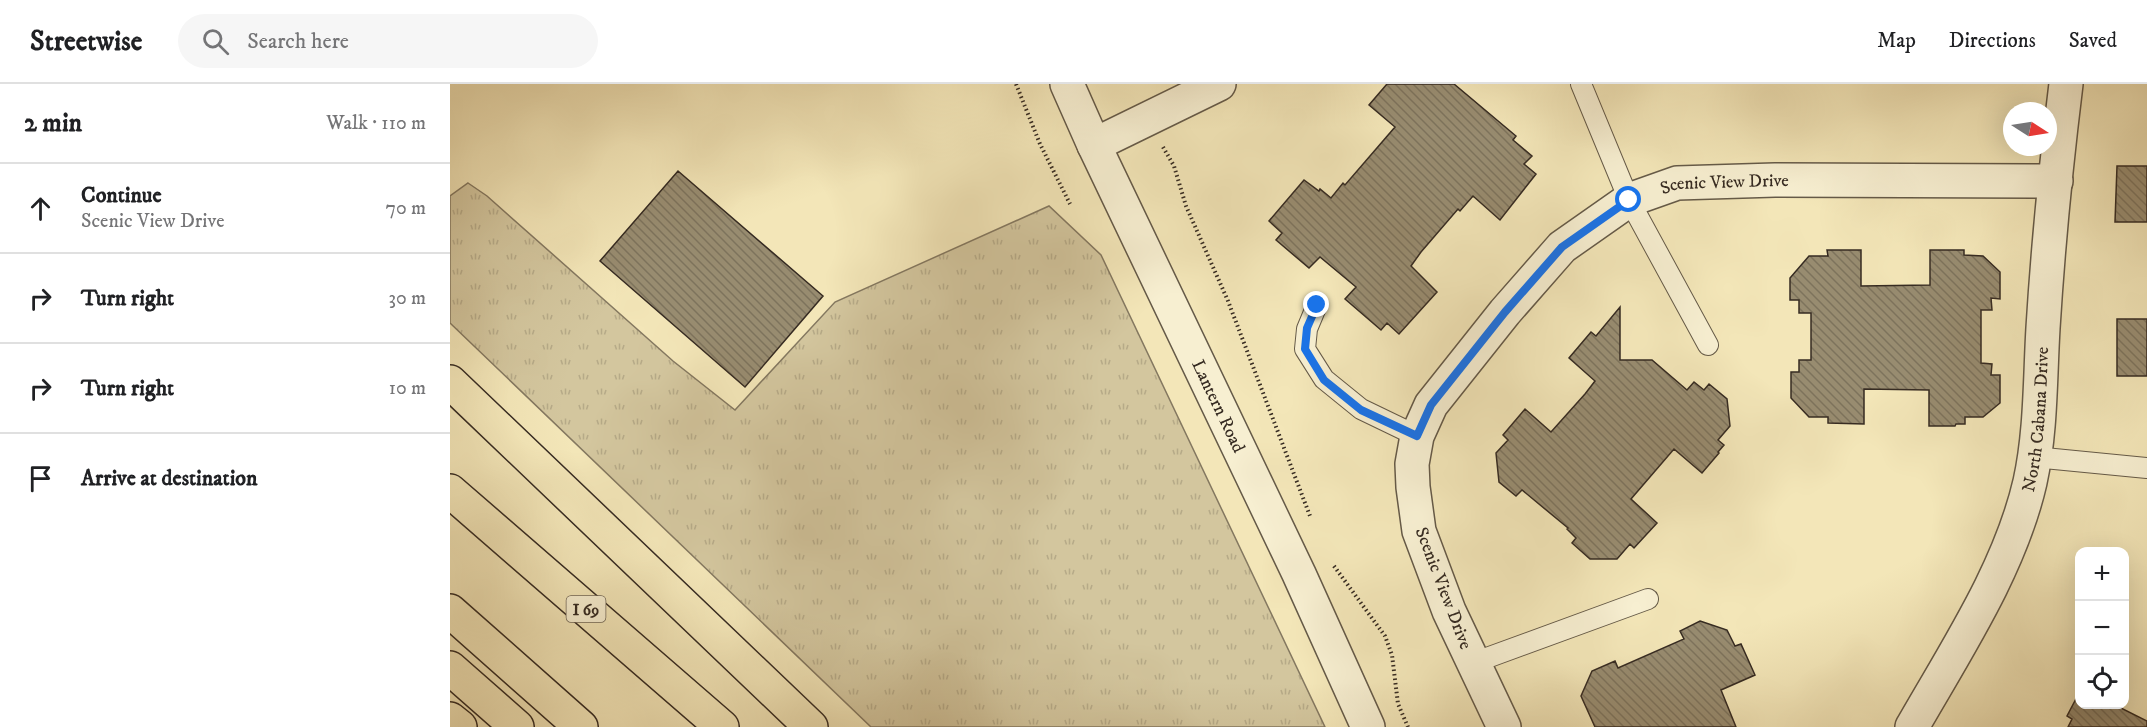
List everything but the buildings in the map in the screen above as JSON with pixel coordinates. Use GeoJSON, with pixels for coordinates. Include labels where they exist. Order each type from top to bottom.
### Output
{"type":"FeatureCollection","features":[{"type":"Feature","properties":{"kind":"highway"},"geometry":{"type":"LineString","coordinates":[[450,381],[811,727]]}},
{"type":"Feature","properties":{"kind":"highway","name":"I 69"},"geometry":{"type":"LineString","coordinates":[[450,491],[722,727]]}},
{"type":"Feature","properties":{"kind":"highway"},"geometry":{"type":"LineString","coordinates":[[450,611],[581,727]]}},
{"type":"Feature","properties":{"kind":"highway"},"geometry":{"type":"LineString","coordinates":[[450,668],[517,727]]}},
{"type":"Feature","properties":{"kind":"highway"},"geometry":{"type":"LineString","coordinates":[[450,719],[460,727]]}},
{"type":"Feature","properties":{"kind":"street","name":"Lantern Road"},"geometry":{"type":"LineString","coordinates":[[1067,84],[1299,574],[1368,727]]}},
{"type":"Feature","properties":{"kind":"street"},"geometry":{"type":"LineString","coordinates":[[1094,145],[1219,84]]}},
{"type":"Feature","properties":{"kind":"street","name":"North Cabana Drive"},"geometry":{"type":"LineString","coordinates":[[1912,727],[1971,626],[2012,542],[2030,482],[2037,435],[2043,328],[2066,84]]}},
{"type":"Feature","properties":{"kind":"street","name":"Scenic View Drive"},"geometry":{"type":"LineString","coordinates":[[1504,727],[1449,611],[1419,531],[1412,464],[1417,436],[1431,405],[1505,312],[1562,247],[1629,200],[1677,183],[1775,180],[2056,181]]}},
{"type":"Feature","properties":{"kind":"lane"},"geometry":{"type":"LineString","coordinates":[[1581,84],[1629,200],[1708,345]]}},
{"type":"Feature","properties":{"kind":"lane"},"geometry":{"type":"LineString","coordinates":[[1317,305],[1307,328],[1305,349],[1324,380],[1361,410],[1417,436]]}},
{"type":"Feature","properties":{"kind":"lane"},"geometry":{"type":"LineString","coordinates":[[2034,457],[2147,468]]}},
{"type":"Feature","properties":{"kind":"lane"},"geometry":{"type":"LineString","coordinates":[[1473,663],[1648,599]]}},
{"type":"Feature","properties":{"kind":"path"},"geometry":{"type":"LineString","coordinates":[[1016,84],[1040,144],[1070,204]]}},
{"type":"Feature","properties":{"kind":"path"},"geometry":{"type":"LineString","coordinates":[[1145,119],[1174,166],[1186,206],[1228,301],[1314,526]]}},
{"type":"Feature","properties":{"kind":"path"},"geometry":{"type":"LineString","coordinates":[[1329,558],[1390,647],[1398,704],[1408,727]]}},
{"type":"Feature","properties":{"kind":"green space"},"geometry":{"type":"Polygon","coordinates":[[[468,183],[487,196],[673,361],[735,410],[835,302],[1049,206],[1101,255],[1325,727],[871,727],[450,323],[450,196],[468,183]]]}},
{"type":"Feature","properties":{"kind":"route"},"geometry":{"type":"LineString","coordinates":[[1317,305],[1307,328],[1305,349],[1324,380],[1361,410],[1417,436],[1431,405],[1505,312],[1562,247],[1629,200]]}}]}
